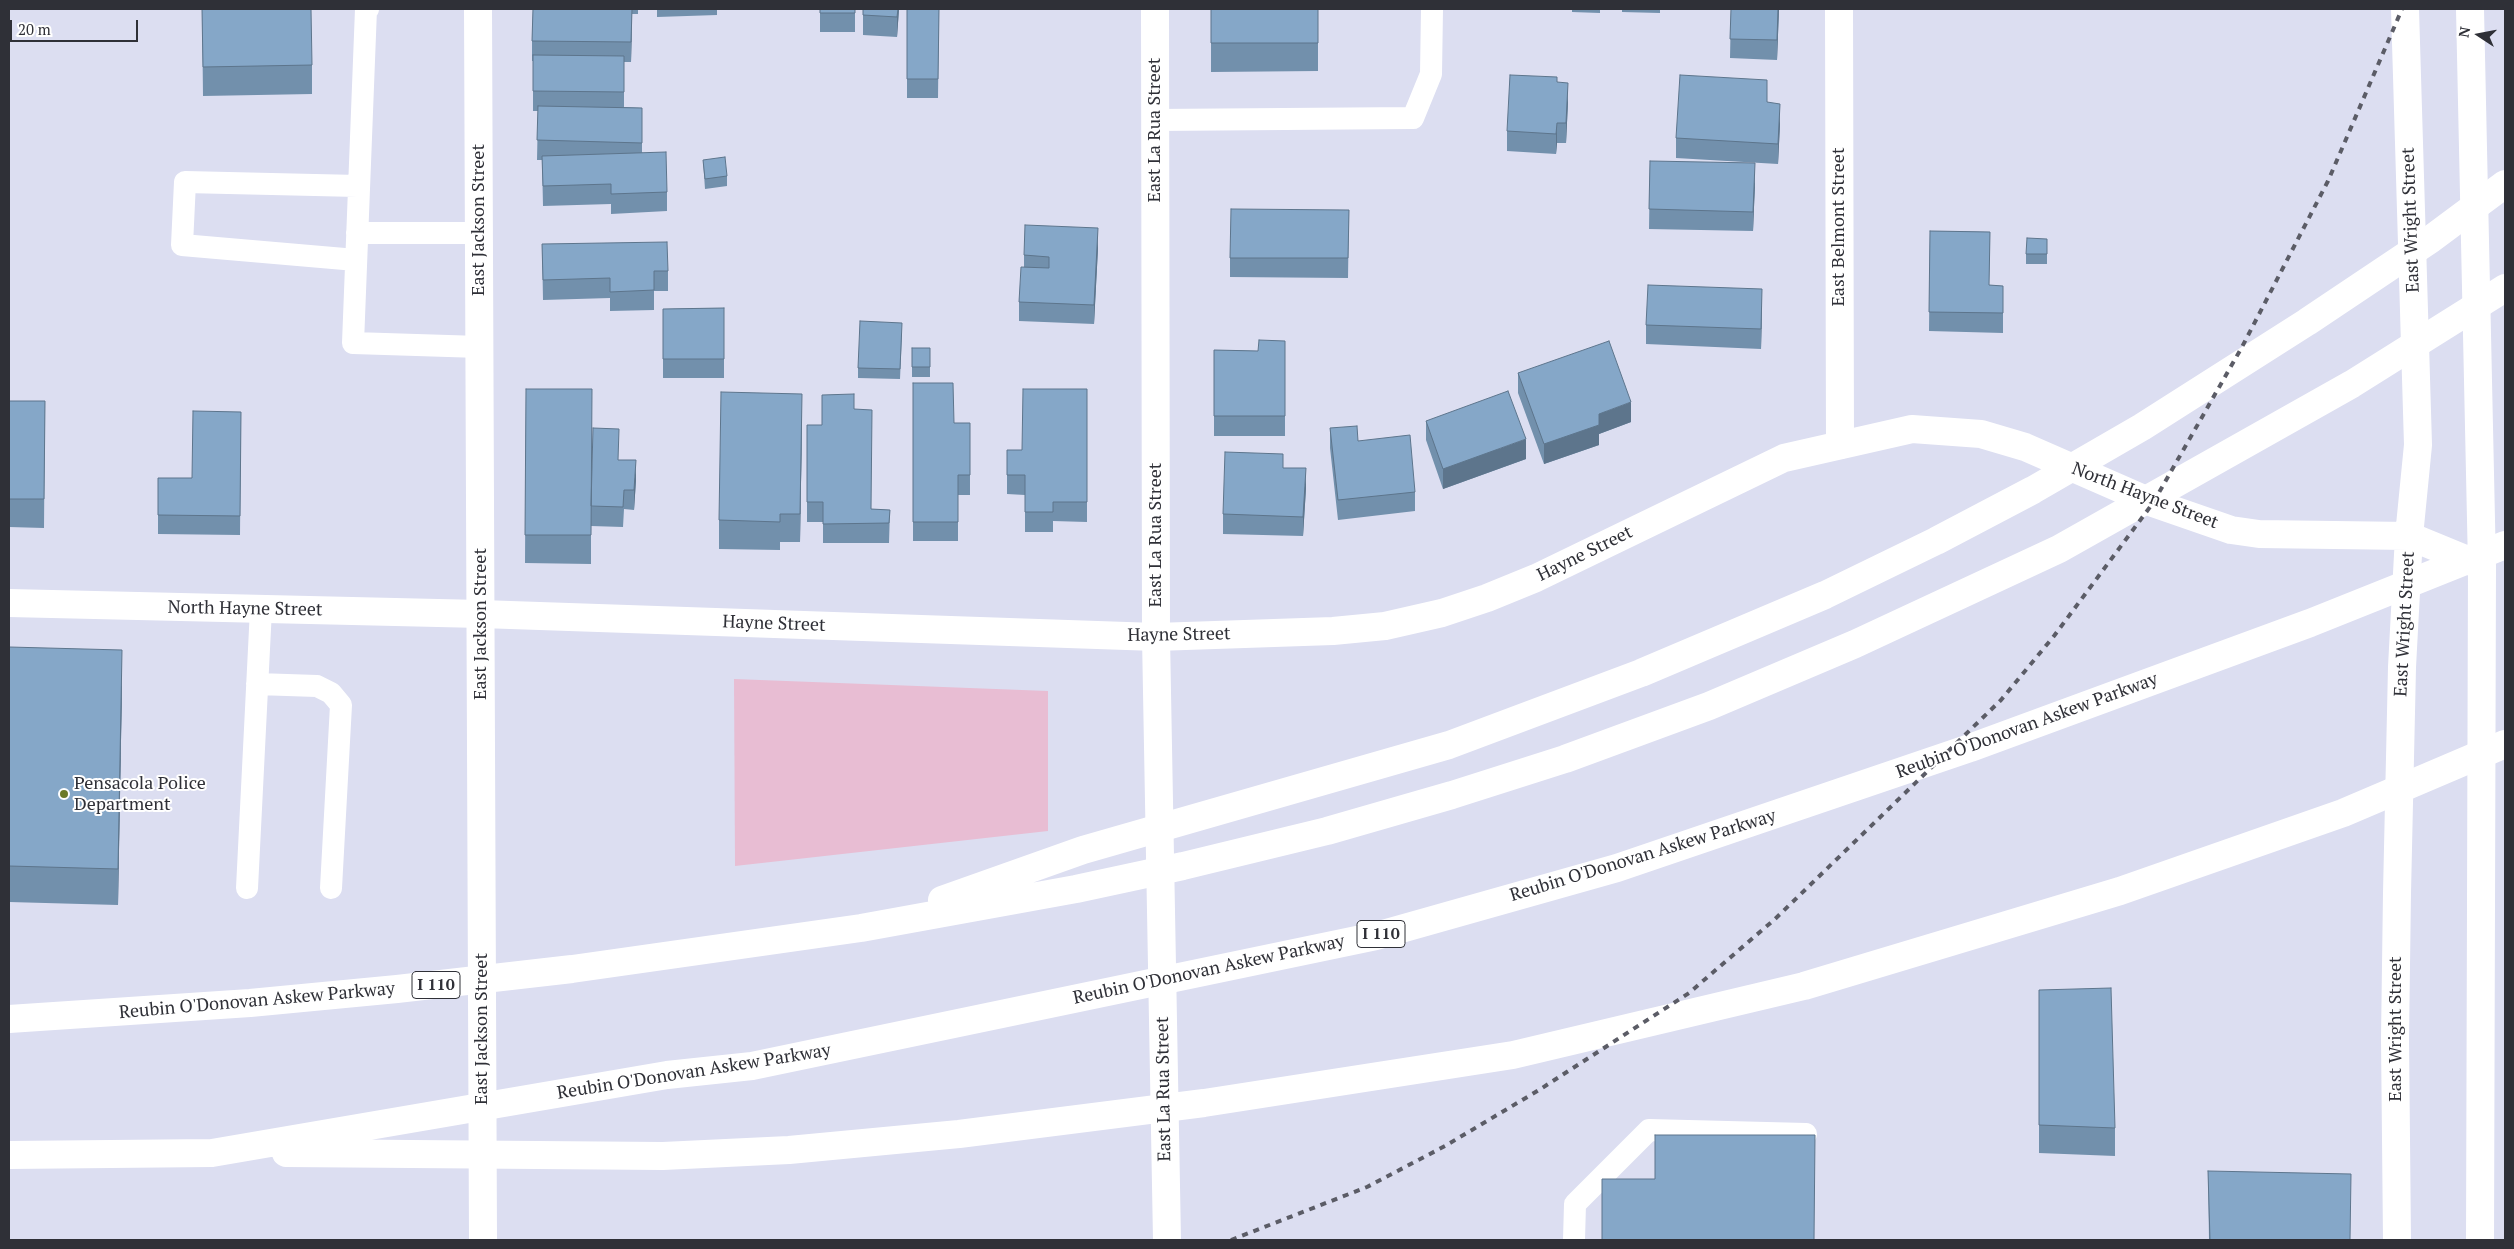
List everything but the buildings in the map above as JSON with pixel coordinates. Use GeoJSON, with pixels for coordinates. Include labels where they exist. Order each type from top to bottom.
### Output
{"type":"FeatureCollection","features":[{"type":"Feature","properties":{"kind":"main road","name":"East Jackson Street"},"geometry":{"type":"LineString","coordinates":[[478,9],[483,1240]]}},
{"type":"Feature","properties":{"kind":"main road","name":"East La Rua Street"},"geometry":{"type":"LineString","coordinates":[[1155,9],[1156,637],[1167,1240]]}},
{"type":"Feature","properties":{"kind":"main road","name":"East Belmont Street"},"geometry":{"type":"LineString","coordinates":[[1839,9],[1840,445]]}},
{"type":"Feature","properties":{"kind":"main road","name":"East Wright Street"},"geometry":{"type":"LineString","coordinates":[[2397,1240],[2395,1038],[2402,677],[2409,536],[2418,445],[2405,9]]}},
{"type":"Feature","properties":{"kind":"main road"},"geometry":{"type":"LineString","coordinates":[[2470,9],[2482,566],[2480,1240]]}},
{"type":"Feature","properties":{"kind":"main road"},"geometry":{"type":"LineString","coordinates":[[861,928],[1083,850],[1449,745],[1641,673],[1825,595],[1936,542],[2033,490],[2142,427],[2406,256],[2505,184]]}},
{"type":"Feature","properties":{"kind":"main road"},"geometry":{"type":"LineString","coordinates":[[861,928],[1076,889],[1327,831],[1452,795],[1565,759],[1709,706],[1856,644],[2059,549],[2352,384],[2505,288]]}},
{"type":"Feature","properties":{"kind":"main road","name":"North Hayne Street"},"geometry":{"type":"LineString","coordinates":[[1840,445],[1912,428],[1980,434],[2025,447],[2153,503],[2231,530],[2259,534],[2409,536],[2482,566]]}},
{"type":"Feature","properties":{"kind":"main road","name":"Hayne Street"},"geometry":{"type":"LineString","coordinates":[[481,614],[1156,637],[1333,631],[1385,626],[1442,613],[1487,598],[1536,578],[1784,458],[1840,445]]}},
{"type":"Feature","properties":{"kind":"main road","name":"Reubin O'Donovan Askew Parkway"},"geometry":{"type":"LineString","coordinates":[[9,1155],[212,1153],[667,1076],[752,1066],[1376,936],[1617,868],[1970,748],[2310,624],[2505,545]]}},
{"type":"Feature","properties":{"kind":"main road","name":"North Hayne Street"},"geometry":{"type":"LineString","coordinates":[[9,604],[481,614]]}},
{"type":"Feature","properties":{"kind":"main road"},"geometry":{"type":"LineString","coordinates":[[212,1153],[663,1156],[789,1150],[959,1134],[1204,1103],[1512,1055],[1804,986],[2120,891],[2343,813],[2505,744]]}},
{"type":"Feature","properties":{"kind":"main road","name":"Reubin O'Donovan Askew Parkway"},"geometry":{"type":"LineString","coordinates":[[9,1019],[231,1004],[397,990],[582,968],[861,928]]}},
{"type":"Feature","properties":{"kind":"lane"},"geometry":{"type":"LineString","coordinates":[[368,9],[366,9],[358,186],[353,343],[480,347]]}},
{"type":"Feature","properties":{"kind":"lane"},"geometry":{"type":"LineString","coordinates":[[1155,120],[1413,118],[1431,74],[1432,9]]}},
{"type":"Feature","properties":{"kind":"lane"},"geometry":{"type":"LineString","coordinates":[[356,260],[182,245],[184,182],[358,186]]}},
{"type":"Feature","properties":{"kind":"lane"},"geometry":{"type":"LineString","coordinates":[[356,233],[480,234]]}},
{"type":"Feature","properties":{"kind":"lane"},"geometry":{"type":"LineString","coordinates":[[246,888],[261,609]]}},
{"type":"Feature","properties":{"kind":"lane"},"geometry":{"type":"LineString","coordinates":[[257,684],[317,686],[331,693],[341,705],[331,888]]}},
{"type":"Feature","properties":{"kind":"lane"},"geometry":{"type":"LineString","coordinates":[[1574,1240],[1575,1204],[1649,1130],[1806,1134]]}},
{"type":"Feature","properties":{"kind":"shaded area"},"geometry":{"type":"Polygon","coordinates":[[[734,679],[1048,691],[1048,831],[735,866],[734,679]]]}},
{"type":"Feature","properties":{"kind":"railway"},"geometry":{"type":"LineString","coordinates":[[1231,1240],[1367,1187],[1445,1146],[1539,1090],[1689,993],[1775,919],[2001,700],[2054,636],[2153,503],[2242,347],[2328,181],[2402,9]]}},
{"type":"Feature","properties":{"kind":"place","name":"Pensacola Police Department"},"geometry":{"type":"Point","coordinates":[64,794]}}]}
